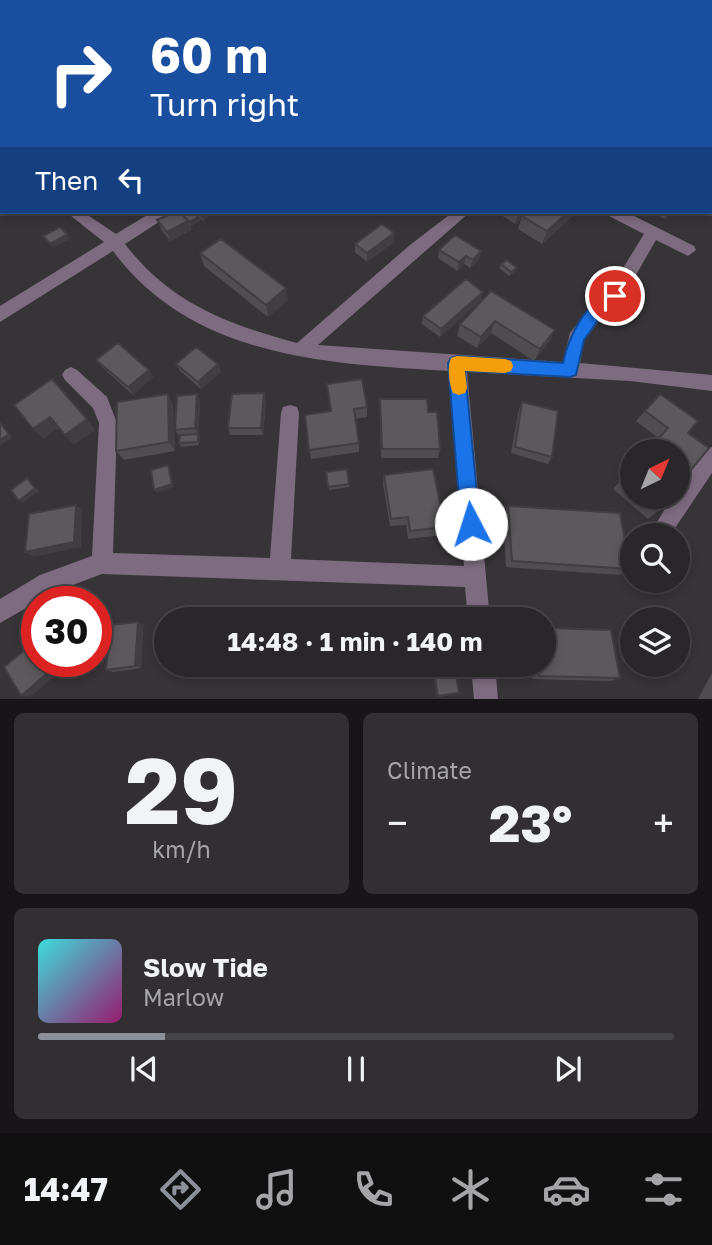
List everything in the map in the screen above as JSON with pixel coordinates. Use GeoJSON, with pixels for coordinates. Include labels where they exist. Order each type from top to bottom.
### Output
{"type":"FeatureCollection","features":[{"type":"Feature","properties":{"kind":"street"},"geometry":{"type":"LineString","coordinates":[[77,214],[115,242],[133,266],[157,288],[198,316],[236,333],[300,351],[630,373],[712,383]]}},
{"type":"Feature","properties":{"kind":"street"},"geometry":{"type":"LineString","coordinates":[[0,315],[160,214]]}},
{"type":"Feature","properties":{"kind":"street"},"geometry":{"type":"LineString","coordinates":[[300,351],[416,249],[460,214]]}},
{"type":"Feature","properties":{"kind":"street"},"geometry":{"type":"LineString","coordinates":[[618,214],[688,250]]}},
{"type":"Feature","properties":{"kind":"street"},"geometry":{"type":"LineString","coordinates":[[570,370],[576,338],[594,315],[615,296],[652,233]]}},
{"type":"Feature","properties":{"kind":"street"},"geometry":{"type":"LineString","coordinates":[[457,363],[478,607]]}},
{"type":"Feature","properties":{"kind":"street"},"geometry":{"type":"LineString","coordinates":[[71,375],[100,403],[108,423],[102,563]]}},
{"type":"Feature","properties":{"kind":"street"},"geometry":{"type":"LineString","coordinates":[[280,570],[290,413]]}},
{"type":"Feature","properties":{"kind":"street"},"geometry":{"type":"LineString","coordinates":[[667,523],[712,456]]}},
{"type":"Feature","properties":{"kind":"street"},"geometry":{"type":"LineString","coordinates":[[0,612],[48,583],[102,563],[476,577]]}},
{"type":"Feature","properties":{"kind":"street"},"geometry":{"type":"LineString","coordinates":[[484,677],[486,699]]}},
{"type":"Feature","properties":{"kind":"building"},"geometry":{"type":"Polygon","coordinates":[[[170,214],[182,214],[188,221],[167,232],[157,220],[170,214]]]}},
{"type":"Feature","properties":{"kind":"building"},"geometry":{"type":"Polygon","coordinates":[[[182,214],[195,214],[198,217],[189,222],[182,214]]]}},
{"type":"Feature","properties":{"kind":"building"},"geometry":{"type":"Polygon","coordinates":[[[524,214],[566,214],[547,231],[522,216],[524,214]]]}},
{"type":"Feature","properties":{"kind":"building"},"geometry":{"type":"Polygon","coordinates":[[[382,224],[394,233],[367,253],[355,244],[382,224]]]}},
{"type":"Feature","properties":{"kind":"building"},"geometry":{"type":"Polygon","coordinates":[[[60,227],[67,234],[50,244],[43,236],[60,227]]]}},
{"type":"Feature","properties":{"kind":"building"},"geometry":{"type":"Polygon","coordinates":[[[455,235],[481,251],[473,260],[466,256],[459,262],[439,250],[455,235]]]}},
{"type":"Feature","properties":{"kind":"building"},"geometry":{"type":"Polygon","coordinates":[[[221,239],[286,288],[266,305],[200,253],[221,239]]]}},
{"type":"Feature","properties":{"kind":"building"},"geometry":{"type":"Polygon","coordinates":[[[507,260],[517,268],[511,272],[501,264],[507,260]]]}},
{"type":"Feature","properties":{"kind":"building"},"geometry":{"type":"Polygon","coordinates":[[[466,279],[483,292],[441,329],[423,316],[466,279]]]}},
{"type":"Feature","properties":{"kind":"building"},"geometry":{"type":"Polygon","coordinates":[[[491,291],[555,330],[540,349],[495,321],[481,337],[460,324],[491,291]]]}},
{"type":"Feature","properties":{"kind":"building"},"geometry":{"type":"Polygon","coordinates":[[[118,343],[149,370],[128,387],[96,360],[118,343]]]}},
{"type":"Feature","properties":{"kind":"building"},"geometry":{"type":"Polygon","coordinates":[[[196,347],[218,364],[198,382],[176,364],[196,347]]]}},
{"type":"Feature","properties":{"kind":"building"},"geometry":{"type":"Polygon","coordinates":[[[52,379],[87,419],[65,435],[50,417],[33,429],[14,405],[52,379]]]}},
{"type":"Feature","properties":{"kind":"building"},"geometry":{"type":"Polygon","coordinates":[[[362,379],[367,407],[354,409],[359,443],[309,450],[305,415],[331,411],[327,384],[362,379]]]}},
{"type":"Feature","properties":{"kind":"building"},"geometry":{"type":"Polygon","coordinates":[[[264,393],[261,428],[228,428],[232,394],[264,393]]]}},
{"type":"Feature","properties":{"kind":"building"},"geometry":{"type":"Polygon","coordinates":[[[168,394],[169,442],[116,451],[117,402],[168,394]]]}},
{"type":"Feature","properties":{"kind":"building"},"geometry":{"type":"Polygon","coordinates":[[[197,394],[195,428],[175,430],[177,396],[197,394]]]}},
{"type":"Feature","properties":{"kind":"building"},"geometry":{"type":"Polygon","coordinates":[[[660,394],[698,421],[688,433],[709,448],[690,471],[690,439],[658,439],[668,428],[645,411],[660,394]]]}},
{"type":"Feature","properties":{"kind":"building"},"geometry":{"type":"Polygon","coordinates":[[[380,399],[427,399],[428,412],[437,412],[440,449],[382,449],[380,399]]]}},
{"type":"Feature","properties":{"kind":"building"},"geometry":{"type":"Polygon","coordinates":[[[522,402],[558,411],[552,457],[515,447],[522,402]]]}},
{"type":"Feature","properties":{"kind":"building"},"geometry":{"type":"Polygon","coordinates":[[[0,423],[9,434],[0,440],[0,423]]]}},
{"type":"Feature","properties":{"kind":"building"},"geometry":{"type":"Polygon","coordinates":[[[198,434],[198,442],[179,443],[180,435],[198,434]]]}},
{"type":"Feature","properties":{"kind":"building"},"geometry":{"type":"Polygon","coordinates":[[[168,465],[172,484],[154,490],[151,470],[168,465]]]}},
{"type":"Feature","properties":{"kind":"building"},"geometry":{"type":"Polygon","coordinates":[[[347,469],[349,484],[328,487],[326,472],[347,469]]]}},
{"type":"Feature","properties":{"kind":"building"},"geometry":{"type":"Polygon","coordinates":[[[433,469],[445,527],[410,531],[408,517],[391,519],[384,475],[433,469]]]}},
{"type":"Feature","properties":{"kind":"building"},"geometry":{"type":"Polygon","coordinates":[[[27,478],[35,488],[19,501],[11,490],[27,478]]]}},
{"type":"Feature","properties":{"kind":"building"},"geometry":{"type":"Polygon","coordinates":[[[76,505],[74,542],[25,552],[29,514],[76,505]]]}},
{"type":"Feature","properties":{"kind":"building"},"geometry":{"type":"Polygon","coordinates":[[[508,506],[620,513],[620,568],[512,561],[508,506]]]}},
{"type":"Feature","properties":{"kind":"building"},"geometry":{"type":"Polygon","coordinates":[[[138,622],[135,666],[112,669],[112,625],[138,622]]]}},
{"type":"Feature","properties":{"kind":"building"},"geometry":{"type":"Polygon","coordinates":[[[556,628],[611,630],[620,678],[556,676],[556,628]]]}},
{"type":"Feature","properties":{"kind":"building"},"geometry":{"type":"Polygon","coordinates":[[[21,653],[21,677],[43,677],[21,696],[4,667],[21,653]]]}},
{"type":"Feature","properties":{"kind":"building"},"geometry":{"type":"Polygon","coordinates":[[[435,677],[456,677],[459,693],[438,696],[435,677]]]}},
{"type":"Feature","properties":{"kind":"slow traffic"},"geometry":{"type":"LineString","coordinates":[[459,388],[457,363],[505,366]]}},
{"type":"Feature","properties":{"kind":"route"},"geometry":{"type":"LineString","coordinates":[[471,524],[457,363],[570,370],[576,338],[594,315],[615,296]]}}]}
